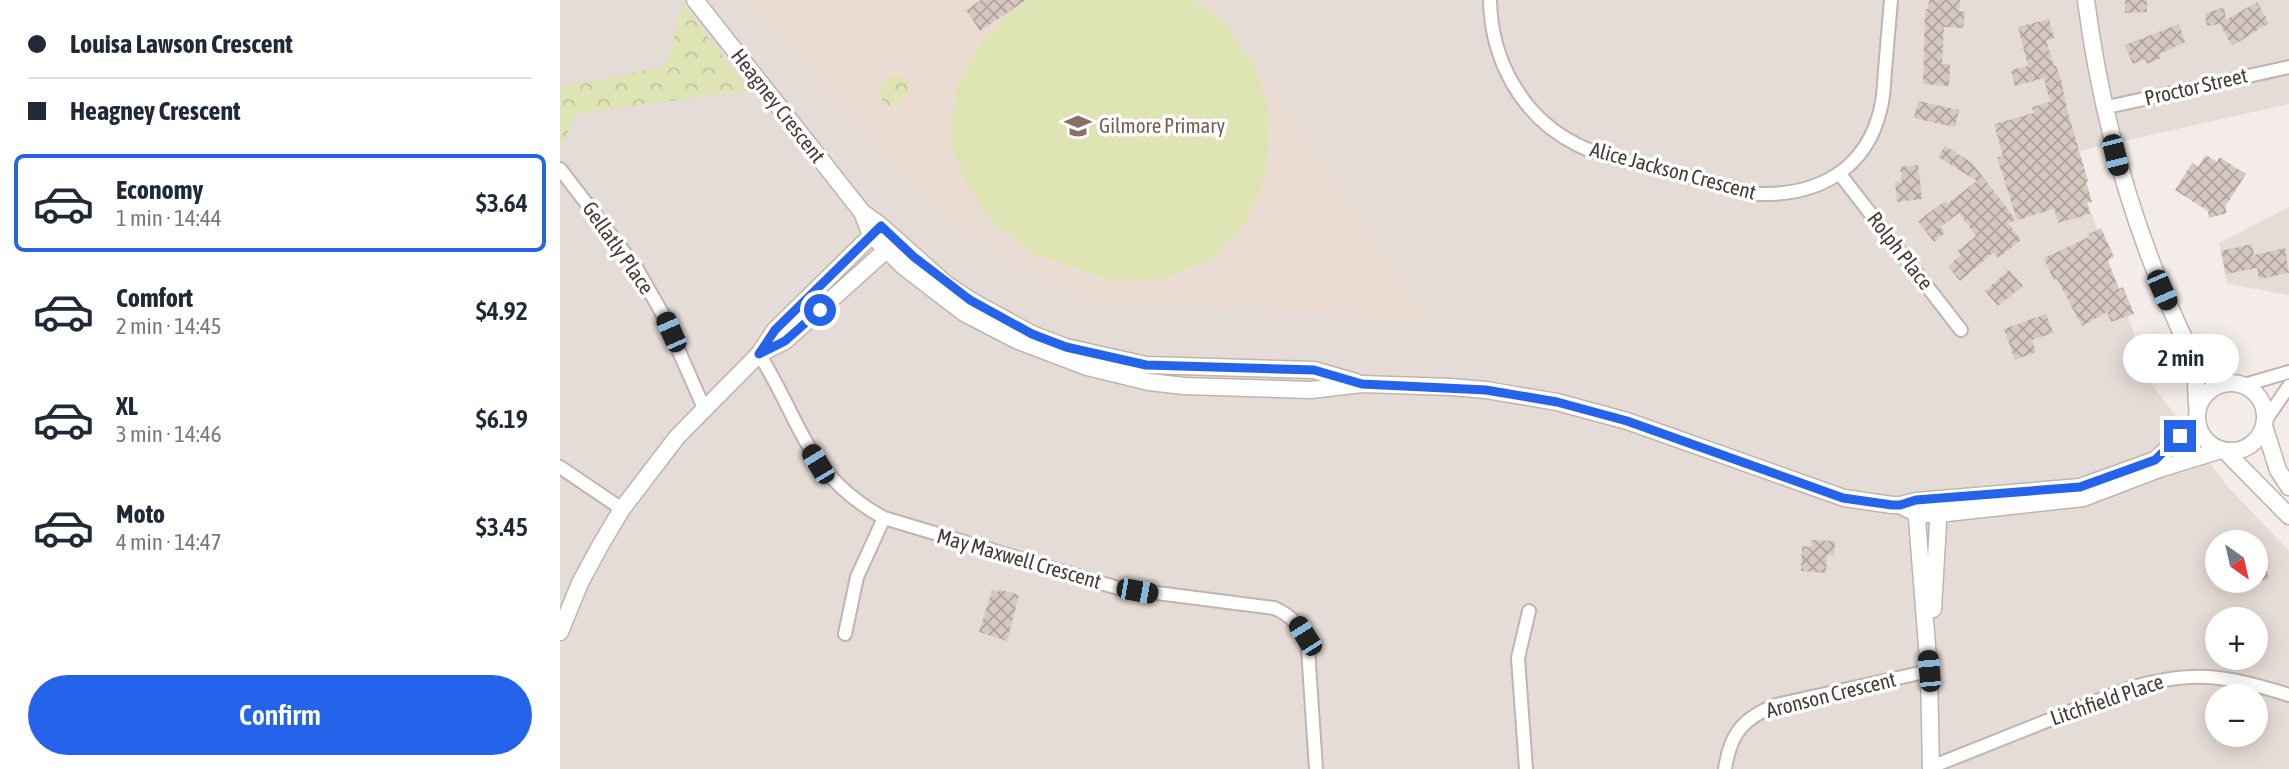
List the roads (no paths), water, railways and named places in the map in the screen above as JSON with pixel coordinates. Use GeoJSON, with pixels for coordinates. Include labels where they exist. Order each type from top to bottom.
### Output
{"type":"FeatureCollection","features":[{"type":"Feature","properties":{"kind":"street","name":"Heagney Crescent"},"geometry":{"type":"LineString","coordinates":[[695,0],[876,230],[892,246],[904,267],[964,313],[990,328],[1064,353],[1144,372],[1184,386],[1311,390],[1362,384],[1461,388],[1557,402],[1627,421],[1843,498],[1916,507],[1939,507],[2080,487],[2223,451]]}},
{"type":"Feature","properties":{"kind":"street","name":"Alice Jackson Crescent"},"geometry":{"type":"LineString","coordinates":[[1490,0],[1496,47],[1514,88],[1544,122],[1580,146],[1757,194],[1783,195],[1807,190],[1839,173],[1858,155],[1873,133],[1882,106],[1891,0]]}},
{"type":"Feature","properties":{"kind":"street"},"geometry":{"type":"LineString","coordinates":[[2086,0],[2104,108],[2119,169],[2138,229],[2193,356],[2201,434],[2209,444],[2223,451],[2289,516]]}},
{"type":"Feature","properties":{"kind":"street","name":"Proctor Street"},"geometry":{"type":"LineString","coordinates":[[2104,108],[2289,67]]}},
{"type":"Feature","properties":{"kind":"street","name":"Gellatly Place"},"geometry":{"type":"LineString","coordinates":[[560,169],[637,269],[662,313],[704,408]]}},
{"type":"Feature","properties":{"kind":"street","name":"Rolph Place"},"geometry":{"type":"LineString","coordinates":[[1839,173],[1961,330]]}},
{"type":"Feature","properties":{"kind":"street"},"geometry":{"type":"LineString","coordinates":[[560,632],[587,571],[622,509],[677,437],[759,354],[775,330],[876,230]]}},
{"type":"Feature","properties":{"kind":"street"},"geometry":{"type":"LineString","coordinates":[[759,354],[785,341],[892,246]]}},
{"type":"Feature","properties":{"kind":"street","name":"May Maxwell Crescent"},"geometry":{"type":"LineString","coordinates":[[759,354],[818,464],[837,486],[884,518],[1118,588],[1274,608],[1285,612],[1295,620],[1305,636],[1308,649],[1316,769]]}},
{"type":"Feature","properties":{"kind":"street"},"geometry":{"type":"LineString","coordinates":[[2193,356],[2225,383]]}},
{"type":"Feature","properties":{"kind":"street"},"geometry":{"type":"LineString","coordinates":[[2197,414],[2213,388],[2225,383],[2244,385],[2289,372]]}},
{"type":"Feature","properties":{"kind":"street"},"geometry":{"type":"LineString","coordinates":[[2244,385],[2256,394],[2263,406],[2264,424],[2278,470],[2289,487]]}},
{"type":"Feature","properties":{"kind":"street"},"geometry":{"type":"LineString","coordinates":[[2223,451],[2238,451],[2258,438],[2289,386]]}},
{"type":"Feature","properties":{"kind":"street","name":"Heagney Crescent"},"geometry":{"type":"LineString","coordinates":[[2127,475],[2155,460],[2197,414]]}},
{"type":"Feature","properties":{"kind":"street"},"geometry":{"type":"LineString","coordinates":[[560,467],[622,509]]}},
{"type":"Feature","properties":{"kind":"street"},"geometry":{"type":"LineString","coordinates":[[1916,507],[1929,671],[1931,768]]}},
{"type":"Feature","properties":{"kind":"street"},"geometry":{"type":"LineString","coordinates":[[1929,671],[1939,507]]}},
{"type":"Feature","properties":{"kind":"street"},"geometry":{"type":"LineString","coordinates":[[845,634],[857,577],[884,518]]}},
{"type":"Feature","properties":{"kind":"street"},"geometry":{"type":"LineString","coordinates":[[1526,769],[1518,658],[1529,611]]}},
{"type":"Feature","properties":{"kind":"street","name":"Aronson Crescent"},"geometry":{"type":"LineString","coordinates":[[1725,769],[1728,751],[1736,732],[1758,712],[1776,705],[1929,671]]}},
{"type":"Feature","properties":{"kind":"street","name":"Litchfield Place"},"geometry":{"type":"LineString","coordinates":[[1931,768],[2127,689],[2159,679],[2210,676],[2245,681],[2289,695]]}},
{"type":"Feature","properties":{"kind":"place","name":"Gilmore Primary"},"geometry":{"type":"Point","coordinates":[1078,126]}}]}
